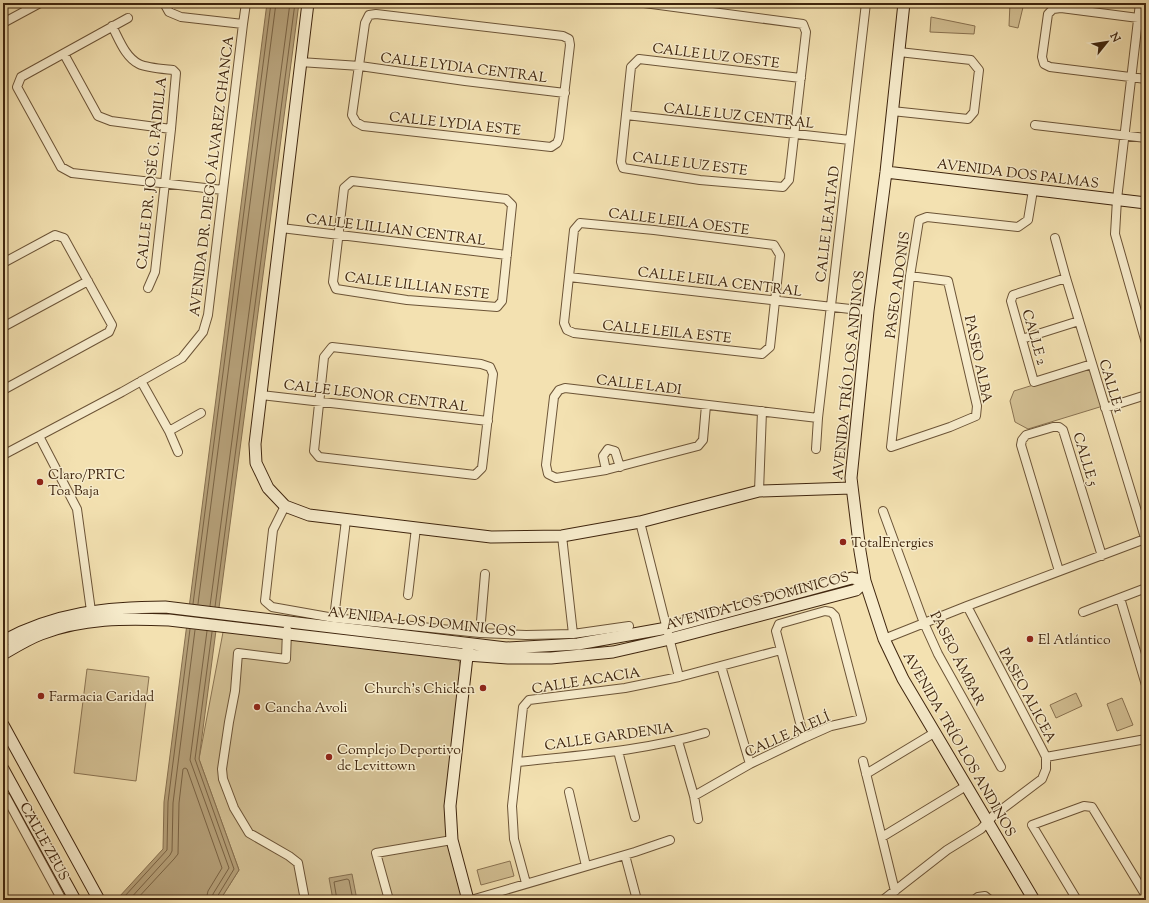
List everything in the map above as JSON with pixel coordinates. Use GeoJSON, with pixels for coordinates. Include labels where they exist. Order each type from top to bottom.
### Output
{"type":"FeatureCollection","features":[{"type":"Feature","properties":{"kind":"street"},"geometry":{"type":"LineString","coordinates":[[164,3],[169,12],[181,17],[243,24]]}},
{"type":"Feature","properties":{"kind":"street","name":"AVENIDA DR. DIEGO ÁLVAREZ CHANCA"},"geometry":{"type":"LineString","coordinates":[[3,455],[182,358],[203,332],[208,315],[246,3]]}},
{"type":"Feature","properties":{"kind":"street"},"geometry":{"type":"LineString","coordinates":[[308,3],[255,444],[256,463],[268,488],[285,506],[309,515],[491,537],[562,536],[640,522],[759,491],[851,488]]}},
{"type":"Feature","properties":{"kind":"street"},"geometry":{"type":"LineString","coordinates":[[644,3],[803,24],[806,32],[794,134]]}},
{"type":"Feature","properties":{"kind":"street","name":"CALLE LEALTAD"},"geometry":{"type":"LineString","coordinates":[[816,449],[830,307],[866,3]]}},
{"type":"Feature","properties":{"kind":"street","name":"AVENIDA TRÍO LOS ANDINOS"},"geometry":{"type":"LineString","coordinates":[[904,3],[886,172],[868,311],[851,488],[865,582],[884,639],[903,679],[934,733],[1034,900]]}},
{"type":"Feature","properties":{"kind":"street"},"geometry":{"type":"LineString","coordinates":[[1140,3],[1142,18],[1124,135],[1117,199],[1116,234],[1146,343]]}},
{"type":"Feature","properties":{"kind":"street"},"geometry":{"type":"LineString","coordinates":[[3,23],[36,4]]}},
{"type":"Feature","properties":{"kind":"street"},"geometry":{"type":"LineString","coordinates":[[1142,18],[1061,8],[1052,9],[1048,14],[1042,57],[1044,64],[1050,67],[1146,79]]}},
{"type":"Feature","properties":{"kind":"street"},"geometry":{"type":"LineString","coordinates":[[360,66],[365,23],[369,15],[376,14],[563,36],[569,39],[570,45],[565,93]]}},
{"type":"Feature","properties":{"kind":"street"},"geometry":{"type":"LineString","coordinates":[[128,18],[21,77],[17,87],[61,167],[72,173],[223,190]]}},
{"type":"Feature","properties":{"kind":"street","name":"CALLE DR. JOSÉ G. PADILLA"},"geometry":{"type":"LineString","coordinates":[[112,26],[125,51],[132,60],[140,65],[173,70],[176,73],[155,272],[148,288]]}},
{"type":"Feature","properties":{"kind":"street"},"geometry":{"type":"LineString","coordinates":[[892,111],[968,119],[974,112],[979,70],[971,60],[899,52]]}},
{"type":"Feature","properties":{"kind":"street"},"geometry":{"type":"LineString","coordinates":[[64,54],[98,116],[111,121],[171,129]]}},
{"type":"Feature","properties":{"kind":"street","name":"CALLE LUZ OESTE"},"geometry":{"type":"LineString","coordinates":[[626,115],[631,67],[640,59],[801,78]]}},
{"type":"Feature","properties":{"kind":"street","name":"CALLE LYDIA CENTRAL"},"geometry":{"type":"LineString","coordinates":[[300,62],[360,66],[472,82],[565,93]]}},
{"type":"Feature","properties":{"kind":"street","name":"CALLE LYDIA ESTE"},"geometry":{"type":"LineString","coordinates":[[360,66],[352,114],[356,122],[363,126],[551,147],[557,143],[559,138],[565,93]]}},
{"type":"Feature","properties":{"kind":"street","name":"CALLE LUZ CENTRAL"},"geometry":{"type":"LineString","coordinates":[[626,115],[850,140]]}},
{"type":"Feature","properties":{"kind":"street","name":"CALLE LUZ ESTE"},"geometry":{"type":"LineString","coordinates":[[626,115],[620,162],[623,168],[700,180],[783,187],[789,180],[794,134]]}},
{"type":"Feature","properties":{"kind":"street"},"geometry":{"type":"LineString","coordinates":[[1035,125],[1146,138]]}},
{"type":"Feature","properties":{"kind":"street","name":"AVENIDA DOS PALMAS"},"geometry":{"type":"LineString","coordinates":[[886,172],[1146,203]]}},
{"type":"Feature","properties":{"kind":"street"},"geometry":{"type":"LineString","coordinates":[[338,235],[344,188],[352,181],[494,197],[506,199],[512,205],[507,255]]}},
{"type":"Feature","properties":{"kind":"street","name":"PASEO ADONIS"},"geometry":{"type":"LineString","coordinates":[[891,447],[910,276],[919,220],[927,217],[1018,227],[1028,220],[1033,190]]}},
{"type":"Feature","properties":{"kind":"street","name":"CALLE LEILA OESTE"},"geometry":{"type":"LineString","coordinates":[[569,276],[574,230],[580,223],[654,230],[774,245],[780,255],[775,300]]}},
{"type":"Feature","properties":{"kind":"street","name":"CALLE LILLIAN CENTRAL"},"geometry":{"type":"LineString","coordinates":[[281,228],[507,255]]}},
{"type":"Feature","properties":{"kind":"street"},"geometry":{"type":"LineString","coordinates":[[3,263],[55,235],[64,238],[112,325],[109,332],[3,390]]}},
{"type":"Feature","properties":{"kind":"street","name":"CALLE LILLIAN ESTE"},"geometry":{"type":"LineString","coordinates":[[338,235],[333,282],[336,289],[407,300],[497,307],[502,301],[507,255]]}},
{"type":"Feature","properties":{"kind":"street","name":"CALLE 1"},"geometry":{"type":"LineString","coordinates":[[1055,238],[1146,540]]}},
{"type":"Feature","properties":{"kind":"street","name":"CALLE LEILA CENTRAL"},"geometry":{"type":"LineString","coordinates":[[569,276],[868,311]]}},
{"type":"Feature","properties":{"kind":"street","name":"CALLE LEILA ESTE"},"geometry":{"type":"LineString","coordinates":[[569,276],[564,323],[567,330],[574,333],[762,354],[770,347],[775,300]]}},
{"type":"Feature","properties":{"kind":"street","name":"PASEO ALBA"},"geometry":{"type":"LineString","coordinates":[[891,447],[950,427],[976,416],[977,406],[948,281],[910,276]]}},
{"type":"Feature","properties":{"kind":"street","name":"CALLE 2"},"geometry":{"type":"LineString","coordinates":[[1066,278],[1013,295],[1010,301],[1034,382],[1092,364]]}},
{"type":"Feature","properties":{"kind":"street"},"geometry":{"type":"LineString","coordinates":[[3,327],[88,281]]}},
{"type":"Feature","properties":{"kind":"street"},"geometry":{"type":"LineString","coordinates":[[1022,339],[1079,321]]}},
{"type":"Feature","properties":{"kind":"street"},"geometry":{"type":"LineString","coordinates":[[332,347],[480,364],[490,367],[493,374],[488,421],[482,468],[475,475],[319,457],[314,451],[324,357],[332,347]]}},
{"type":"Feature","properties":{"kind":"street"},"geometry":{"type":"LineString","coordinates":[[141,381],[169,431],[178,452]]}},
{"type":"Feature","properties":{"kind":"street","name":"CALLE LADI"},"geometry":{"type":"LineString","coordinates":[[606,470],[556,478],[548,474],[546,465],[554,397],[559,390],[565,388],[818,418]]}},
{"type":"Feature","properties":{"kind":"street","name":"CALLE LEONOR CENTRAL"},"geometry":{"type":"LineString","coordinates":[[261,395],[488,421]]}},
{"type":"Feature","properties":{"kind":"street"},"geometry":{"type":"LineString","coordinates":[[1105,408],[1146,395]]}},
{"type":"Feature","properties":{"kind":"street"},"geometry":{"type":"LineString","coordinates":[[620,467],[615,451],[608,449],[603,456],[606,470],[620,467],[698,446],[703,440],[706,405]]}},
{"type":"Feature","properties":{"kind":"street"},"geometry":{"type":"LineString","coordinates":[[759,491],[762,411]]}},
{"type":"Feature","properties":{"kind":"street"},"geometry":{"type":"LineString","coordinates":[[169,431],[201,413]]}},
{"type":"Feature","properties":{"kind":"street","name":"CALLE 5"},"geometry":{"type":"LineString","coordinates":[[1059,571],[1021,445],[1022,440],[1026,435],[1053,427],[1059,427],[1063,430],[1102,556]]}},
{"type":"Feature","properties":{"kind":"street"},"geometry":{"type":"LineString","coordinates":[[39,436],[76,508],[91,611]]}},
{"type":"Feature","properties":{"kind":"street"},"geometry":{"type":"LineString","coordinates":[[285,506],[273,530],[265,601],[272,607],[334,618],[480,633],[526,635],[573,634],[630,626]]}},
{"type":"Feature","properties":{"kind":"street","name":"PASEO ÁMBAR"},"geometry":{"type":"LineString","coordinates":[[883,511],[924,623],[938,654],[1001,767]]}},
{"type":"Feature","properties":{"kind":"street"},"geometry":{"type":"LineString","coordinates":[[334,618],[346,520]]}},
{"type":"Feature","properties":{"kind":"street"},"geometry":{"type":"LineString","coordinates":[[640,522],[679,677]]}},
{"type":"Feature","properties":{"kind":"street"},"geometry":{"type":"LineString","coordinates":[[408,596],[416,528]]}},
{"type":"Feature","properties":{"kind":"street"},"geometry":{"type":"LineString","coordinates":[[562,536],[573,634]]}},
{"type":"Feature","properties":{"kind":"street"},"geometry":{"type":"LineString","coordinates":[[884,639],[1059,571],[1146,540]]}},
{"type":"Feature","properties":{"kind":"street"},"geometry":{"type":"LineString","coordinates":[[480,633],[485,574]]}},
{"type":"Feature","properties":{"kind":"street","name":"AVENIDA LOS DOMINICOS"},"geometry":{"type":"LineString","coordinates":[[3,654],[41,634],[93,621],[131,618],[169,620],[287,634],[467,649],[578,644],[667,628],[852,578],[865,582]]}},
{"type":"Feature","properties":{"kind":"street","name":"AVENIDA LOS DOMINICOS"},"geometry":{"type":"LineString","coordinates":[[3,641],[46,621],[91,611],[131,607],[165,607],[288,621],[467,649],[508,658],[551,658],[613,652],[670,639],[856,590],[865,582]]}},
{"type":"Feature","properties":{"kind":"street"},"geometry":{"type":"LineString","coordinates":[[1083,612],[1146,588]]}},
{"type":"Feature","properties":{"kind":"street"},"geometry":{"type":"LineString","coordinates":[[1120,598],[1146,685]]}},
{"type":"Feature","properties":{"kind":"street","name":"PASEO ALICEA"},"geometry":{"type":"LineString","coordinates":[[884,900],[947,850],[981,829],[993,816],[1042,779],[1046,769],[1046,757],[1023,710],[967,606]]}},
{"type":"Feature","properties":{"kind":"street","name":"CALLE ALELÍ"},"geometry":{"type":"LineString","coordinates":[[694,796],[750,764],[804,738],[831,726],[862,719],[835,616],[831,612],[825,611],[779,624],[776,631],[781,650]]}},
{"type":"Feature","properties":{"kind":"street"},"geometry":{"type":"LineString","coordinates":[[288,621],[286,659],[238,653],[235,691],[222,769],[223,779],[234,808],[249,833],[289,856],[298,863],[305,900]]}},
{"type":"Feature","properties":{"kind":"street"},"geometry":{"type":"LineString","coordinates":[[467,649],[450,806],[452,840],[468,900]]}},
{"type":"Feature","properties":{"kind":"street"},"geometry":{"type":"LineString","coordinates":[[781,650],[804,738]]}},
{"type":"Feature","properties":{"kind":"street","name":"CALLE ACACIA"},"geometry":{"type":"LineString","coordinates":[[526,883],[514,839],[512,806],[523,707],[529,700],[625,688],[679,677],[781,650]]}},
{"type":"Feature","properties":{"kind":"street"},"geometry":{"type":"LineString","coordinates":[[721,666],[750,764]]}},
{"type":"Feature","properties":{"kind":"street"},"geometry":{"type":"LineString","coordinates":[[3,725],[100,900]]}},
{"type":"Feature","properties":{"kind":"street","name":"CALLE GARDENIA"},"geometry":{"type":"LineString","coordinates":[[517,762],[643,748],[678,741],[705,733]]}},
{"type":"Feature","properties":{"kind":"street"},"geometry":{"type":"LineString","coordinates":[[866,774],[934,733]]}},
{"type":"Feature","properties":{"kind":"street"},"geometry":{"type":"LineString","coordinates":[[1046,757],[1146,739]]}},
{"type":"Feature","properties":{"kind":"street"},"geometry":{"type":"LineString","coordinates":[[678,741],[694,796],[698,819]]}},
{"type":"Feature","properties":{"kind":"street"},"geometry":{"type":"LineString","coordinates":[[618,751],[635,817]]}},
{"type":"Feature","properties":{"kind":"street"},"geometry":{"type":"LineString","coordinates":[[863,761],[894,891]]}},
{"type":"Feature","properties":{"kind":"street"},"geometry":{"type":"LineString","coordinates":[[3,769],[75,900]]}},
{"type":"Feature","properties":{"kind":"street"},"geometry":{"type":"LineString","coordinates":[[882,836],[966,786]]}},
{"type":"Feature","properties":{"kind":"street"},"geometry":{"type":"LineString","coordinates":[[569,792],[586,866]]}},
{"type":"Feature","properties":{"kind":"street","name":"CALLE ZEUS"},"geometry":{"type":"LineString","coordinates":[[3,795],[6,797],[62,900]]}},
{"type":"Feature","properties":{"kind":"street"},"geometry":{"type":"LineString","coordinates":[[1077,900],[1032,825],[1084,806],[1092,807],[1146,896]]}},
{"type":"Feature","properties":{"kind":"street"},"geometry":{"type":"LineString","coordinates":[[389,900],[376,853],[452,840]]}},
{"type":"Feature","properties":{"kind":"street"},"geometry":{"type":"LineString","coordinates":[[471,900],[670,840]]}},
{"type":"Feature","properties":{"kind":"street"},"geometry":{"type":"LineString","coordinates":[[624,855],[638,900]]}},
{"type":"Feature","properties":{"kind":"street"},"geometry":{"type":"LineString","coordinates":[[974,900],[978,897],[985,896],[990,900]]}},
{"type":"Feature","properties":{"kind":"shaded area"},"geometry":{"type":"Polygon","coordinates":[[[1010,3],[1024,3],[1018,28],[1009,26],[1010,3]]]}},
{"type":"Feature","properties":{"kind":"shaded area"},"geometry":{"type":"Polygon","coordinates":[[[931,17],[975,26],[974,34],[930,32],[931,17]]]}},
{"type":"Feature","properties":{"kind":"shaded area"},"geometry":{"type":"Polygon","coordinates":[[[1091,367],[1103,406],[1028,429],[1015,422],[1010,401],[1014,391],[1091,367]]]}},
{"type":"Feature","properties":{"kind":"shaded area","name":"Complejo Deportivo de Levittown"},"geometry":{"type":"Polygon","coordinates":[[[224,627],[457,658],[460,663],[461,674],[448,807],[464,900],[220,900],[239,870],[199,759],[224,627]]]}},
{"type":"Feature","properties":{"kind":"shaded area"},"geometry":{"type":"Polygon","coordinates":[[[87,669],[149,677],[136,781],[74,773],[87,669]]]}},
{"type":"Feature","properties":{"kind":"shaded area"},"geometry":{"type":"Polygon","coordinates":[[[1076,693],[1082,706],[1056,718],[1050,705],[1076,693]]]}},
{"type":"Feature","properties":{"kind":"shaded area"},"geometry":{"type":"Polygon","coordinates":[[[1122,698],[1133,725],[1117,731],[1107,704],[1122,698]]]}},
{"type":"Feature","properties":{"kind":"shaded area"},"geometry":{"type":"Polygon","coordinates":[[[510,861],[514,876],[481,885],[477,870],[510,861]]]}},
{"type":"Feature","properties":{"kind":"water"},"geometry":{"type":"Polygon","coordinates":[[[267,3],[299,3],[199,759],[239,870],[220,900],[120,900],[119,897],[163,849],[164,802],[267,3]]]}},
{"type":"Feature","properties":{"kind":"water"},"geometry":{"type":"Polygon","coordinates":[[[352,874],[357,900],[333,900],[329,878],[352,874]]]}},
{"type":"Feature","properties":{"kind":"place","name":"Claro/PRTC Toa Baja"},"geometry":{"type":"Point","coordinates":[40,482]}},
{"type":"Feature","properties":{"kind":"place","name":"TotalEnergies"},"geometry":{"type":"Point","coordinates":[843,542]}},
{"type":"Feature","properties":{"kind":"place","name":"El Atlántico"},"geometry":{"type":"Point","coordinates":[1030,639]}},
{"type":"Feature","properties":{"kind":"place","name":"Church's Chicken"},"geometry":{"type":"Point","coordinates":[483,688]}},
{"type":"Feature","properties":{"kind":"place","name":"Farmacia Caridad"},"geometry":{"type":"Point","coordinates":[41,696]}},
{"type":"Feature","properties":{"kind":"place","name":"Cancha Avoli"},"geometry":{"type":"Point","coordinates":[257,707]}},
{"type":"Feature","properties":{"kind":"place","name":"Complejo Deportivo de Levittown"},"geometry":{"type":"Point","coordinates":[329,757]}}]}
